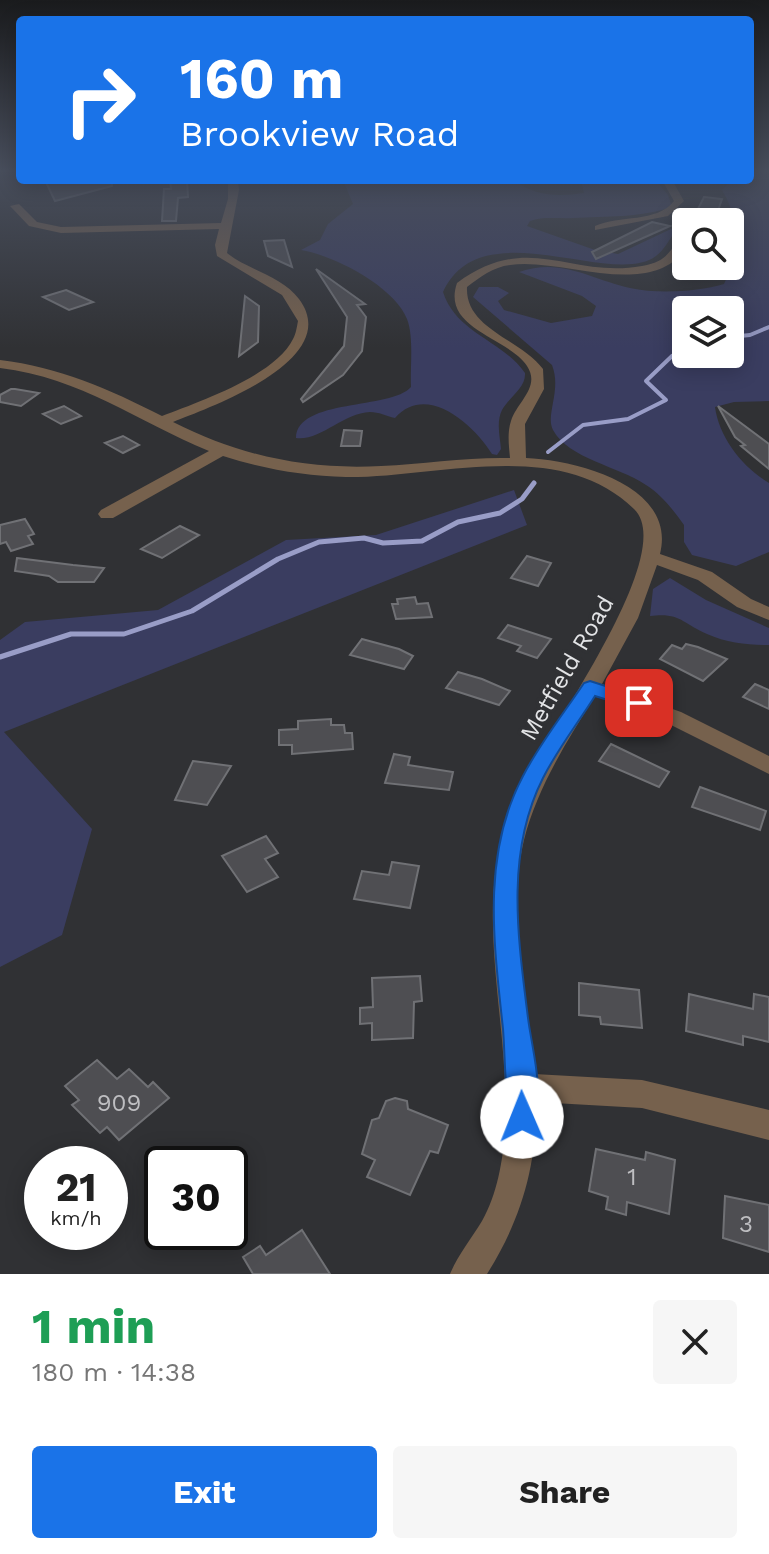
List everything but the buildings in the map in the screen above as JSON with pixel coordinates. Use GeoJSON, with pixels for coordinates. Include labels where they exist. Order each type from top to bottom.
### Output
{"type":"FeatureCollection","features":[{"type":"Feature","properties":{"kind":"street"},"geometry":{"type":"LineString","coordinates":[[54,228],[125,228]]}},
{"type":"Feature","properties":{"kind":"street"},"geometry":{"type":"LineString","coordinates":[[163,421],[262,376],[284,359],[300,338],[303,321],[295,301],[277,286],[221,254],[226,228]]}},
{"type":"Feature","properties":{"kind":"street"},"geometry":{"type":"LineString","coordinates":[[519,463],[518,420],[537,390],[539,378],[536,367],[528,357],[467,315],[460,304],[461,286],[494,266],[523,261],[554,261],[621,270],[653,267],[672,259]]}},
{"type":"Feature","properties":{"kind":"street","name":"Metfield Road"},"geometry":{"type":"LineString","coordinates":[[0,364],[79,379],[221,451],[264,462],[325,471],[519,463],[589,474],[630,495],[652,522],[651,557],[634,610],[590,687],[532,777],[509,850],[505,925],[523,1087],[522,1146],[507,1209],[486,1250],[467,1274]]}},
{"type":"Feature","properties":{"kind":"street"},"geometry":{"type":"LineString","coordinates":[[107,514],[221,451]]}},
{"type":"Feature","properties":{"kind":"street"},"geometry":{"type":"LineString","coordinates":[[651,557],[705,576],[744,603],[769,614]]}},
{"type":"Feature","properties":{"kind":"street"},"geometry":{"type":"LineString","coordinates":[[590,687],[673,717],[769,766]]}},
{"type":"Feature","properties":{"kind":"street"},"geometry":{"type":"LineString","coordinates":[[523,1087],[642,1094],[769,1125]]}},
{"type":"Feature","properties":{"kind":"shaded area"},"geometry":{"type":"Polygon","coordinates":[[[326,228],[534,228],[595,250],[618,254],[672,230],[672,236],[656,256],[636,264],[515,253],[486,256],[461,268],[443,292],[449,306],[469,327],[504,352],[525,373],[523,383],[500,415],[501,449],[497,455],[492,454],[462,420],[435,406],[421,404],[408,408],[395,418],[373,412],[360,414],[314,435],[296,438],[300,425],[312,416],[385,399],[411,387],[410,334],[400,307],[361,274],[329,258],[301,250],[320,240],[326,228]]]}},
{"type":"Feature","properties":{"kind":"shaded area"},"geometry":{"type":"Polygon","coordinates":[[[744,228],[769,228],[769,401],[734,402],[715,407],[721,429],[733,450],[750,469],[769,483],[769,552],[736,566],[692,555],[684,542],[684,525],[657,494],[635,478],[582,455],[560,440],[551,424],[555,384],[552,365],[473,297],[479,287],[498,287],[509,293],[498,301],[504,310],[551,323],[592,316],[596,306],[582,296],[519,272],[535,268],[563,268],[630,288],[652,291],[690,290],[724,284],[726,280],[744,280],[744,228]]]}},
{"type":"Feature","properties":{"kind":"shaded area"},"geometry":{"type":"Polygon","coordinates":[[[514,490],[527,525],[4,732],[92,829],[62,935],[0,967],[0,640],[25,622],[158,610],[286,540],[376,535],[514,490]]]}},
{"type":"Feature","properties":{"kind":"shaded area"},"geometry":{"type":"Polygon","coordinates":[[[670,578],[706,600],[769,628],[769,645],[730,641],[707,634],[675,617],[650,616],[653,589],[670,578]]]}},
{"type":"Feature","properties":{"kind":"waterway"},"geometry":{"type":"LineString","coordinates":[[744,336],[769,327]]}},
{"type":"Feature","properties":{"kind":"waterway"},"geometry":{"type":"LineString","coordinates":[[548,452],[583,425],[628,419],[666,400],[646,381],[672,356]]}},
{"type":"Feature","properties":{"kind":"waterway"},"geometry":{"type":"LineString","coordinates":[[0,657],[71,634],[124,634],[192,611],[278,559],[319,542],[364,538],[383,543],[422,541],[458,522],[500,513],[522,499],[534,483]]}},
{"type":"Feature","properties":{"kind":"route"},"geometry":{"type":"LineString","coordinates":[[522,1117],[523,1087],[505,925],[509,850],[520,811],[532,777],[590,687],[639,703]]}}]}
